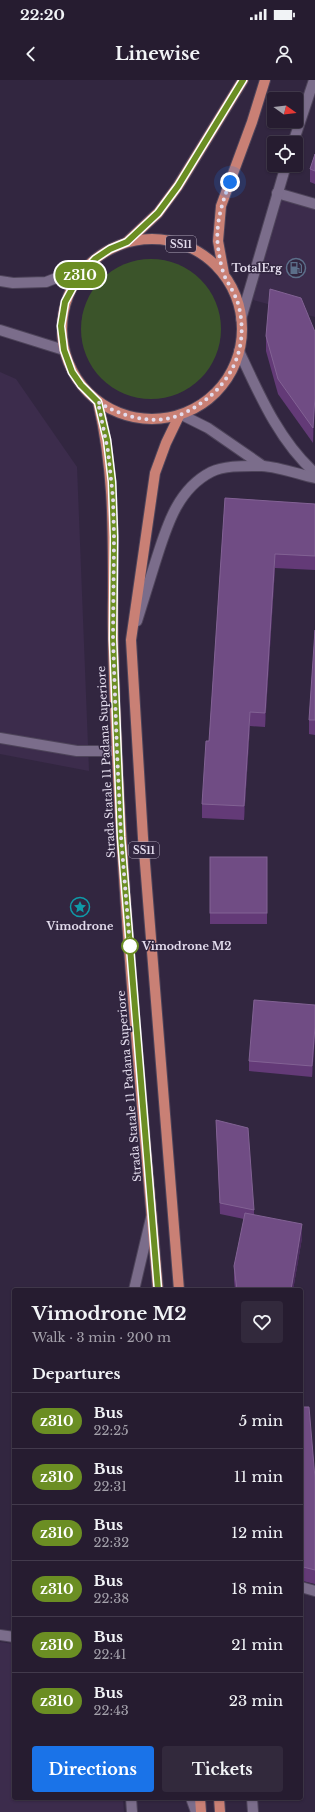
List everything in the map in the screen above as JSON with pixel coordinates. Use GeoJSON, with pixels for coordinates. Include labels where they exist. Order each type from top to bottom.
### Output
{"type":"FeatureCollection","features":[{"type":"Feature","properties":{"kind":"main road","name":"SS11"},"geometry":{"type":"LineString","coordinates":[[127,242],[154,239],[181,244],[205,256],[224,276],[236,296],[241,319],[241,334],[239,351],[232,369],[217,391],[202,404],[181,415],[154,419],[134,418],[116,412],[98,402],[86,391],[76,378],[69,365],[64,350],[61,326],[65,302],[78,278],[87,266],[100,255],[127,242],[158,213],[178,186],[243,80]]}},
{"type":"Feature","properties":{"kind":"main road","name":"SS11"},"geometry":{"type":"LineString","coordinates":[[224,276],[218,242],[218,225],[221,206],[250,129],[265,80]]}},
{"type":"Feature","properties":{"kind":"main road","name":"Strada Statale 11 Padana Superiore"},"geometry":{"type":"LineString","coordinates":[[98,402],[108,451],[113,505],[113,639],[121,837],[158,1288]]}},
{"type":"Feature","properties":{"kind":"main road","name":"SS11"},"geometry":{"type":"LineString","coordinates":[[179,1288],[143,838],[131,640],[155,473],[166,443],[181,415]]}},
{"type":"Feature","properties":{"kind":"main road"},"geometry":{"type":"LineString","coordinates":[[200,1800],[201,1812]]}},
{"type":"Feature","properties":{"kind":"main road"},"geometry":{"type":"LineString","coordinates":[[219,1800],[220,1812]]}},
{"type":"Feature","properties":{"kind":"street"},"geometry":{"type":"LineString","coordinates":[[295,136],[314,80]]}},
{"type":"Feature","properties":{"kind":"street"},"geometry":{"type":"LineString","coordinates":[[241,319],[284,172]]}},
{"type":"Feature","properties":{"kind":"street"},"geometry":{"type":"LineString","coordinates":[[277,192],[315,204]]}},
{"type":"Feature","properties":{"kind":"street"},"geometry":{"type":"LineString","coordinates":[[0,281],[13,283],[46,282],[87,266]]}},
{"type":"Feature","properties":{"kind":"street"},"geometry":{"type":"LineString","coordinates":[[0,330],[64,350]]}},
{"type":"Feature","properties":{"kind":"street"},"geometry":{"type":"LineString","coordinates":[[239,351],[263,402],[294,452],[315,473]]}},
{"type":"Feature","properties":{"kind":"street"},"geometry":{"type":"LineString","coordinates":[[181,415],[208,428],[263,466]]}},
{"type":"Feature","properties":{"kind":"street"},"geometry":{"type":"LineString","coordinates":[[131,640],[165,533],[175,509],[185,493],[198,481],[211,472],[225,468],[263,466],[315,478]]}},
{"type":"Feature","properties":{"kind":"street"},"geometry":{"type":"LineString","coordinates":[[0,738],[77,751],[117,751]]}},
{"type":"Feature","properties":{"kind":"street"},"geometry":{"type":"LineString","coordinates":[[134,1288],[152,1214]]}},
{"type":"Feature","properties":{"kind":"street"},"geometry":{"type":"LineString","coordinates":[[303,1588],[315,1591]]}},
{"type":"Feature","properties":{"kind":"street"},"geometry":{"type":"LineString","coordinates":[[0,1635],[12,1637]]}},
{"type":"Feature","properties":{"kind":"street"},"geometry":{"type":"LineString","coordinates":[[131,1800],[132,1812]]}},
{"type":"Feature","properties":{"kind":"street"},"geometry":{"type":"LineString","coordinates":[[192,1800],[196,1812]]}},
{"type":"Feature","properties":{"kind":"street"},"geometry":{"type":"LineString","coordinates":[[252,1800],[253,1812]]}},
{"type":"Feature","properties":{"kind":"shaded area"},"geometry":{"type":"Polygon","coordinates":[[[277,193],[315,204],[315,317],[246,298],[277,193]]]}},
{"type":"Feature","properties":{"kind":"shaded area"},"geometry":{"type":"Polygon","coordinates":[[[0,372],[16,379],[77,467],[89,771],[0,754],[0,372]]]}},
{"type":"Feature","properties":{"kind":"shaded area"},"geometry":{"type":"Polygon","coordinates":[[[0,1642],[12,1644],[12,1800],[123,1800],[124,1812],[0,1812],[0,1642]]]}},
{"type":"Feature","properties":{"kind":"green space"},"geometry":{"type":"Polygon","coordinates":[[[151,259],[171,262],[184,267],[205,285],[213,296],[218,309],[221,329],[218,349],[213,362],[195,383],[184,391],[171,396],[151,399],[131,396],[118,391],[97,373],[89,362],[84,349],[81,329],[84,309],[89,296],[107,275],[118,267],[131,262],[151,259]]]}},
{"type":"Feature","properties":{"kind":"building"},"geometry":{"type":"Polygon","coordinates":[[[315,154],[315,171],[310,169],[315,154]]]}},
{"type":"Feature","properties":{"kind":"building"},"geometry":{"type":"Polygon","coordinates":[[[270,289],[301,298],[315,332],[315,396],[313,428],[278,379],[266,336],[270,289]]]}},
{"type":"Feature","properties":{"kind":"building"},"geometry":{"type":"Polygon","coordinates":[[[225,498],[315,504],[315,556],[275,554],[265,713],[250,712],[244,806],[202,804],[206,741],[209,741],[225,498]]]}},
{"type":"Feature","properties":{"kind":"building"},"geometry":{"type":"Polygon","coordinates":[[[315,630],[315,720],[309,720],[315,630]]]}},
{"type":"Feature","properties":{"kind":"building"},"geometry":{"type":"Polygon","coordinates":[[[210,857],[267,857],[267,913],[210,913],[210,857]]]}},
{"type":"Feature","properties":{"kind":"building"},"geometry":{"type":"Polygon","coordinates":[[[254,1000],[315,1005],[312,1066],[249,1061],[254,1000]]]}},
{"type":"Feature","properties":{"kind":"building"},"geometry":{"type":"Polygon","coordinates":[[[216,1120],[248,1128],[254,1210],[220,1203],[216,1120]]]}},
{"type":"Feature","properties":{"kind":"building"},"geometry":{"type":"Polygon","coordinates":[[[245,1213],[302,1224],[291,1288],[237,1288],[234,1266],[245,1213]]]}},
{"type":"Feature","properties":{"kind":"building"},"geometry":{"type":"Polygon","coordinates":[[[303,1407],[309,1407],[315,1478],[315,1570],[303,1567],[303,1407]]]}},
{"type":"Feature","properties":{"kind":"bus line","name":"z310"},"geometry":{"type":"LineString","coordinates":[[158,1288],[121,837],[113,639],[114,512],[112,482],[107,440],[98,402],[81,385],[72,372],[62,342],[61,326],[65,302],[70,290],[78,278],[87,266],[95,259],[110,249],[127,242],[158,213],[178,186],[243,80]]}},
{"type":"Feature","properties":{"kind":"place","name":"TotalErg"},"geometry":{"type":"Point","coordinates":[296,268]}},
{"type":"Feature","properties":{"kind":"place","name":"Vimodrone"},"geometry":{"type":"Point","coordinates":[80,907]}},
{"type":"Feature","properties":{"kind":"place","name":"Vimodrone M2"},"geometry":{"type":"Point","coordinates":[130,946]}},
{"type":"Feature","properties":{"kind":"route"},"geometry":{"type":"LineString","coordinates":[[130,946],[121,837],[117,751],[113,639],[113,498],[105,430],[98,402],[116,412],[134,418],[154,419],[174,417],[202,404],[217,391],[227,379],[240,347],[242,329],[239,306],[236,296],[224,276],[219,252],[218,231],[221,206],[230,182]]}}]}
